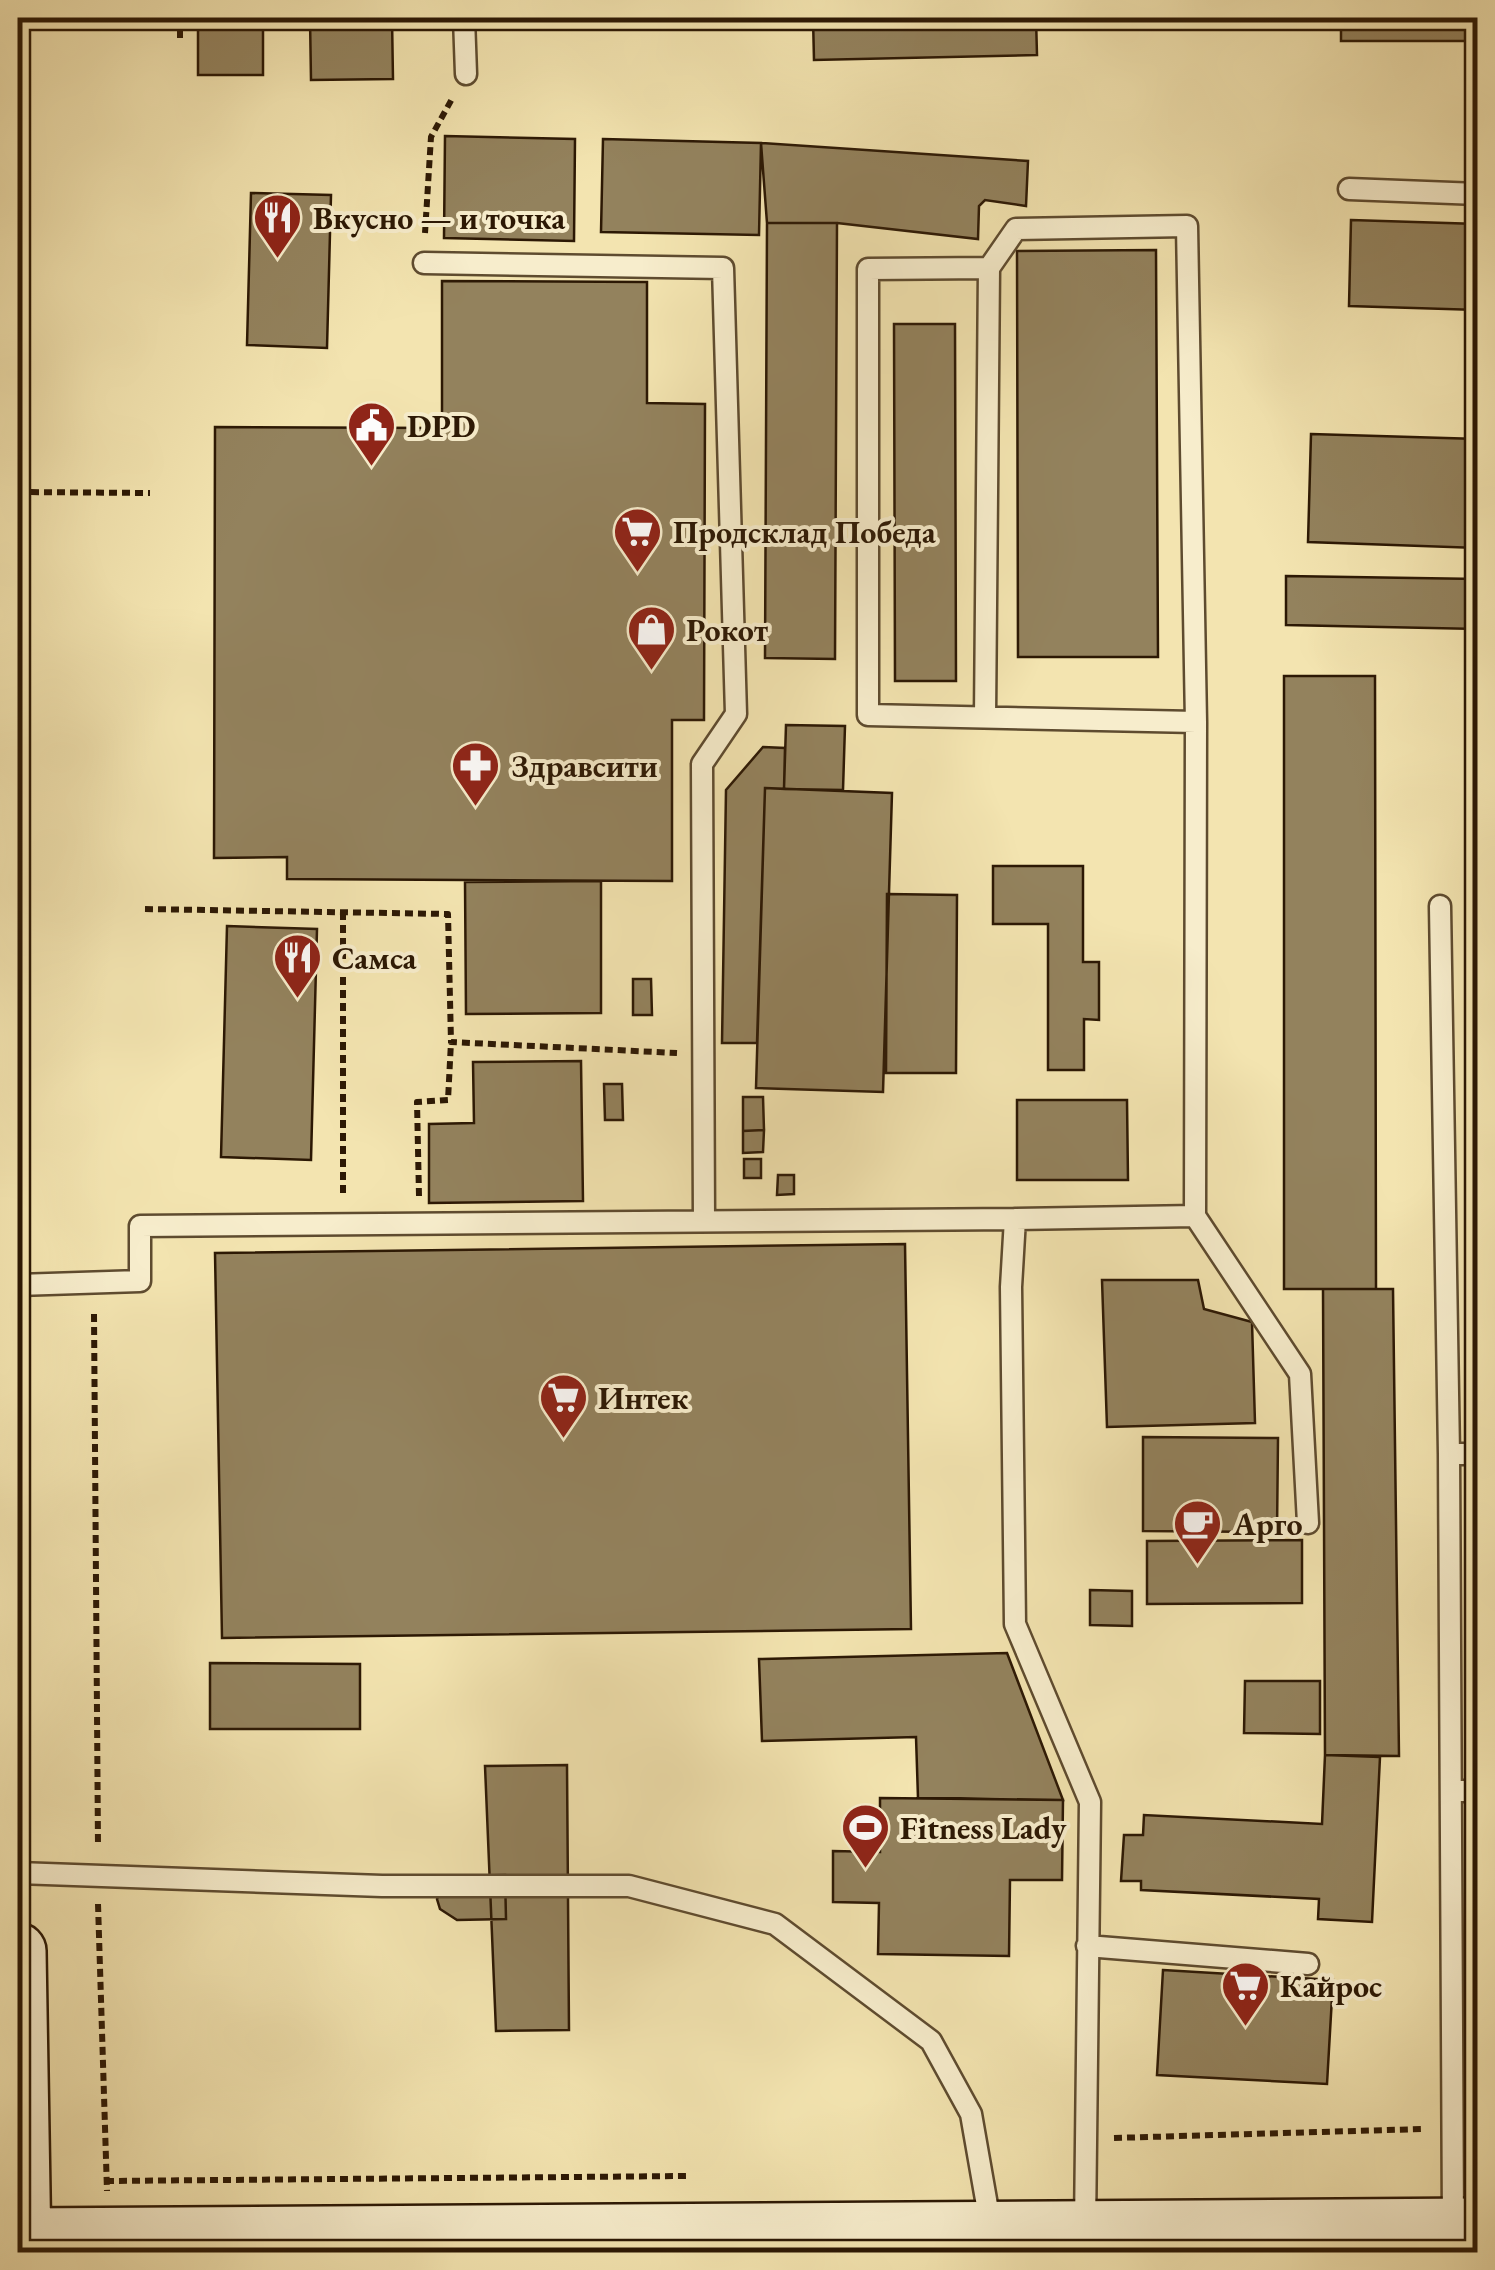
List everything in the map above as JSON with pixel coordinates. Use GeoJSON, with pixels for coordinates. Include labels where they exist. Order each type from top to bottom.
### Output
{"type":"FeatureCollection","features":[{"type":"Feature","properties":{"kind":"main road"},"geometry":{"type":"LineString","coordinates":[[18,1951],[23,2244],[110,2236],[1465,2226]]}},
{"type":"Feature","properties":{"kind":"lane"},"geometry":{"type":"LineString","coordinates":[[464,18],[466,74]]}},
{"type":"Feature","properties":{"kind":"lane"},"geometry":{"type":"LineString","coordinates":[[1349,190],[1478,194]]}},
{"type":"Feature","properties":{"kind":"lane"},"geometry":{"type":"LineString","coordinates":[[986,717],[989,268],[1016,229],[1187,226],[1196,722],[1195,1216],[1300,1374],[1308,1523]]}},
{"type":"Feature","properties":{"kind":"lane"},"geometry":{"type":"LineString","coordinates":[[424,263],[722,268],[736,714],[702,764],[704,1222]]}},
{"type":"Feature","properties":{"kind":"lane"},"geometry":{"type":"LineString","coordinates":[[989,268],[868,269],[868,715],[1196,722]]}},
{"type":"Feature","properties":{"kind":"lane"},"geometry":{"type":"LineString","coordinates":[[1440,906],[1455,2128],[1465,2226]]}},
{"type":"Feature","properties":{"kind":"lane"},"geometry":{"type":"LineString","coordinates":[[18,1285],[140,1282],[140,1226],[1195,1216]]}},
{"type":"Feature","properties":{"kind":"lane"},"geometry":{"type":"LineString","coordinates":[[1015,1219],[1011,1307],[1015,1624],[1090,1802],[1083,2139],[1085,2229]]}},
{"type":"Feature","properties":{"kind":"lane"},"geometry":{"type":"LineString","coordinates":[[1449,1454],[1478,1454]]}},
{"type":"Feature","properties":{"kind":"lane"},"geometry":{"type":"LineString","coordinates":[[1452,1791],[1478,1791]]}},
{"type":"Feature","properties":{"kind":"lane"},"geometry":{"type":"LineString","coordinates":[[18,1873],[382,1886],[630,1886],[775,1924],[931,2041],[972,2114],[991,2230]]}},
{"type":"Feature","properties":{"kind":"lane"},"geometry":{"type":"LineString","coordinates":[[1087,1946],[1308,1964]]}},
{"type":"Feature","properties":{"kind":"path"},"geometry":{"type":"LineString","coordinates":[[180,18],[180,38]]}},
{"type":"Feature","properties":{"kind":"path"},"geometry":{"type":"LineString","coordinates":[[424,263],[430,137],[466,74]]}},
{"type":"Feature","properties":{"kind":"path"},"geometry":{"type":"LineString","coordinates":[[18,492],[150,494]]}},
{"type":"Feature","properties":{"kind":"path"},"geometry":{"type":"LineString","coordinates":[[145,908],[448,914],[448,1100],[417,1102],[420,1224]]}},
{"type":"Feature","properties":{"kind":"path"},"geometry":{"type":"LineString","coordinates":[[343,912],[344,1225]]}},
{"type":"Feature","properties":{"kind":"path"},"geometry":{"type":"LineString","coordinates":[[451,1042],[703,1054]]}},
{"type":"Feature","properties":{"kind":"path"},"geometry":{"type":"LineString","coordinates":[[94,1282],[98,1876],[110,2236]]}},
{"type":"Feature","properties":{"kind":"path"},"geometry":{"type":"LineString","coordinates":[[1083,2139],[1455,2128]]}},
{"type":"Feature","properties":{"kind":"path"},"geometry":{"type":"LineString","coordinates":[[106,2182],[687,2176]]}},
{"type":"Feature","properties":{"kind":"building"},"geometry":{"type":"Polygon","coordinates":[[[198,18],[263,18],[263,75],[198,75],[198,18]]]}},
{"type":"Feature","properties":{"kind":"building"},"geometry":{"type":"Polygon","coordinates":[[[310,18],[392,18],[393,79],[311,80],[310,18]]]}},
{"type":"Feature","properties":{"kind":"building"},"geometry":{"type":"Polygon","coordinates":[[[813,18],[1036,18],[1037,55],[814,60],[813,18]]]}},
{"type":"Feature","properties":{"kind":"building"},"geometry":{"type":"Polygon","coordinates":[[[1341,18],[1478,18],[1478,41],[1341,41],[1341,18]]]}},
{"type":"Feature","properties":{"kind":"building"},"geometry":{"type":"Polygon","coordinates":[[[445,136],[575,139],[574,241],[444,238],[445,136]]]}},
{"type":"Feature","properties":{"kind":"building"},"geometry":{"type":"Polygon","coordinates":[[[603,139],[761,143],[759,235],[601,232],[603,139]]]}},
{"type":"Feature","properties":{"kind":"building"},"geometry":{"type":"Polygon","coordinates":[[[761,143],[1028,161],[1026,206],[985,200],[979,206],[978,239],[837,223],[767,223],[761,143]]]}},
{"type":"Feature","properties":{"kind":"building"},"geometry":{"type":"Polygon","coordinates":[[[251,193],[331,195],[327,348],[247,345],[251,193]]]}},
{"type":"Feature","properties":{"kind":"building"},"geometry":{"type":"Polygon","coordinates":[[[1351,220],[1478,224],[1478,310],[1349,306],[1351,220]]]}},
{"type":"Feature","properties":{"kind":"building"},"geometry":{"type":"Polygon","coordinates":[[[767,223],[837,223],[835,659],[765,658],[767,223]]]}},
{"type":"Feature","properties":{"kind":"building"},"geometry":{"type":"Polygon","coordinates":[[[1156,250],[1158,657],[1018,657],[1017,251],[1156,250]]]}},
{"type":"Feature","properties":{"kind":"building"},"geometry":{"type":"Polygon","coordinates":[[[442,281],[647,282],[647,403],[705,404],[704,720],[672,720],[672,881],[287,879],[287,857],[214,858],[215,427],[442,428],[442,281]]]}},
{"type":"Feature","properties":{"kind":"building"},"geometry":{"type":"Polygon","coordinates":[[[894,324],[955,324],[956,681],[895,681],[894,324]]]}},
{"type":"Feature","properties":{"kind":"building"},"geometry":{"type":"Polygon","coordinates":[[[1311,434],[1478,439],[1478,548],[1308,542],[1311,434]]]}},
{"type":"Feature","properties":{"kind":"building"},"geometry":{"type":"Polygon","coordinates":[[[1286,576],[1478,579],[1478,629],[1286,625],[1286,576]]]}},
{"type":"Feature","properties":{"kind":"building"},"geometry":{"type":"Polygon","coordinates":[[[1284,676],[1375,676],[1376,1289],[1284,1289],[1284,676]]]}},
{"type":"Feature","properties":{"kind":"building"},"geometry":{"type":"Polygon","coordinates":[[[786,725],[845,726],[843,790],[784,789],[786,725]]]}},
{"type":"Feature","properties":{"kind":"building"},"geometry":{"type":"Polygon","coordinates":[[[763,747],[785,748],[784,789],[765,788],[757,1043],[722,1043],[726,790],[763,747]]]}},
{"type":"Feature","properties":{"kind":"building"},"geometry":{"type":"Polygon","coordinates":[[[765,788],[892,793],[883,1092],[756,1088],[765,788]]]}},
{"type":"Feature","properties":{"kind":"building"},"geometry":{"type":"Polygon","coordinates":[[[993,866],[1083,866],[1083,962],[1099,962],[1099,1020],[1084,1019],[1084,1070],[1048,1070],[1048,924],[993,924],[993,866]]]}},
{"type":"Feature","properties":{"kind":"building"},"geometry":{"type":"Polygon","coordinates":[[[601,881],[601,1013],[466,1014],[465,882],[601,881]]]}},
{"type":"Feature","properties":{"kind":"building"},"geometry":{"type":"Polygon","coordinates":[[[887,894],[957,895],[956,1073],[886,1073],[887,894]]]}},
{"type":"Feature","properties":{"kind":"building"},"geometry":{"type":"Polygon","coordinates":[[[227,926],[317,929],[311,1160],[221,1157],[227,926]]]}},
{"type":"Feature","properties":{"kind":"building"},"geometry":{"type":"Polygon","coordinates":[[[633,979],[651,979],[652,1015],[633,1015],[633,979]]]}},
{"type":"Feature","properties":{"kind":"building"},"geometry":{"type":"Polygon","coordinates":[[[581,1061],[583,1201],[429,1203],[429,1124],[474,1123],[473,1062],[581,1061]]]}},
{"type":"Feature","properties":{"kind":"building"},"geometry":{"type":"Polygon","coordinates":[[[604,1084],[622,1084],[623,1120],[605,1120],[604,1084]]]}},
{"type":"Feature","properties":{"kind":"building"},"geometry":{"type":"Polygon","coordinates":[[[743,1097],[763,1097],[764,1130],[743,1131],[743,1097]]]}},
{"type":"Feature","properties":{"kind":"building"},"geometry":{"type":"Polygon","coordinates":[[[1017,1100],[1127,1100],[1128,1180],[1017,1180],[1017,1100]]]}},
{"type":"Feature","properties":{"kind":"building"},"geometry":{"type":"Polygon","coordinates":[[[764,1130],[763,1152],[743,1153],[743,1131],[764,1130]]]}},
{"type":"Feature","properties":{"kind":"building"},"geometry":{"type":"Polygon","coordinates":[[[744,1159],[761,1159],[761,1178],[744,1178],[744,1159]]]}},
{"type":"Feature","properties":{"kind":"building"},"geometry":{"type":"Polygon","coordinates":[[[778,1175],[794,1175],[794,1194],[777,1195],[778,1175]]]}},
{"type":"Feature","properties":{"kind":"building","name":"Интек"},"geometry":{"type":"Polygon","coordinates":[[[905,1244],[911,1629],[222,1638],[215,1253],[905,1244]]]}},
{"type":"Feature","properties":{"kind":"building"},"geometry":{"type":"Polygon","coordinates":[[[1102,1280],[1198,1280],[1204,1309],[1252,1322],[1255,1423],[1107,1427],[1102,1280]]]}},
{"type":"Feature","properties":{"kind":"building"},"geometry":{"type":"Polygon","coordinates":[[[1323,1289],[1393,1289],[1399,1756],[1325,1755],[1323,1289]]]}},
{"type":"Feature","properties":{"kind":"building"},"geometry":{"type":"Polygon","coordinates":[[[1143,1437],[1278,1438],[1277,1532],[1143,1531],[1143,1437]]]}},
{"type":"Feature","properties":{"kind":"building"},"geometry":{"type":"Polygon","coordinates":[[[1302,1540],[1302,1603],[1147,1604],[1147,1541],[1302,1540]]]}},
{"type":"Feature","properties":{"kind":"building"},"geometry":{"type":"Polygon","coordinates":[[[1090,1590],[1132,1591],[1132,1626],[1090,1625],[1090,1590]]]}},
{"type":"Feature","properties":{"kind":"building"},"geometry":{"type":"Polygon","coordinates":[[[1007,1653],[1063,1800],[918,1798],[916,1737],[762,1741],[759,1659],[1007,1653]]]}},
{"type":"Feature","properties":{"kind":"building"},"geometry":{"type":"Polygon","coordinates":[[[210,1663],[360,1664],[360,1729],[210,1729],[210,1663]]]}},
{"type":"Feature","properties":{"kind":"building"},"geometry":{"type":"Polygon","coordinates":[[[1245,1681],[1320,1681],[1320,1734],[1244,1733],[1245,1681]]]}},
{"type":"Feature","properties":{"kind":"building"},"geometry":{"type":"Polygon","coordinates":[[[1325,1755],[1380,1757],[1372,1922],[1318,1919],[1319,1899],[1141,1890],[1141,1881],[1121,1881],[1124,1835],[1143,1835],[1144,1815],[1322,1824],[1325,1755]]]}},
{"type":"Feature","properties":{"kind":"building"},"geometry":{"type":"Polygon","coordinates":[[[567,1765],[569,2030],[496,2031],[485,1766],[567,1765]]]}},
{"type":"Feature","properties":{"kind":"building"},"geometry":{"type":"Polygon","coordinates":[[[880,1798],[1063,1800],[1062,1880],[1010,1880],[1009,1956],[878,1954],[879,1903],[833,1902],[833,1851],[880,1852],[880,1798]]]}},
{"type":"Feature","properties":{"kind":"building"},"geometry":{"type":"Polygon","coordinates":[[[505,1875],[506,1919],[457,1920],[440,1909],[437,1899],[446,1880],[456,1876],[505,1875]]]}},
{"type":"Feature","properties":{"kind":"building","name":"Кайрос"},"geometry":{"type":"Polygon","coordinates":[[[1163,1970],[1333,1980],[1327,2084],[1157,2075],[1163,1970]]]}},
{"type":"Feature","properties":{"kind":"place","name":"Вкусно — и точка"},"geometry":{"type":"Point","coordinates":[278,260]}},
{"type":"Feature","properties":{"kind":"place","name":"DPD"},"geometry":{"type":"Point","coordinates":[372,468]}},
{"type":"Feature","properties":{"kind":"place","name":"Продсклад Победа"},"geometry":{"type":"Point","coordinates":[638,574]}},
{"type":"Feature","properties":{"kind":"place","name":"Рокот"},"geometry":{"type":"Point","coordinates":[651,672]}},
{"type":"Feature","properties":{"kind":"place","name":"Здравсити"},"geometry":{"type":"Point","coordinates":[476,808]}},
{"type":"Feature","properties":{"kind":"place","name":"Самса"},"geometry":{"type":"Point","coordinates":[297,1000]}},
{"type":"Feature","properties":{"kind":"place","name":"Интек"},"geometry":{"type":"Point","coordinates":[563,1440]}},
{"type":"Feature","properties":{"kind":"place","name":"Арго"},"geometry":{"type":"Point","coordinates":[1198,1566]}},
{"type":"Feature","properties":{"kind":"place","name":"Fitness Lady"},"geometry":{"type":"Point","coordinates":[865,1870]}},
{"type":"Feature","properties":{"kind":"place","name":"Кайрос"},"geometry":{"type":"Point","coordinates":[1245,2028]}}]}
